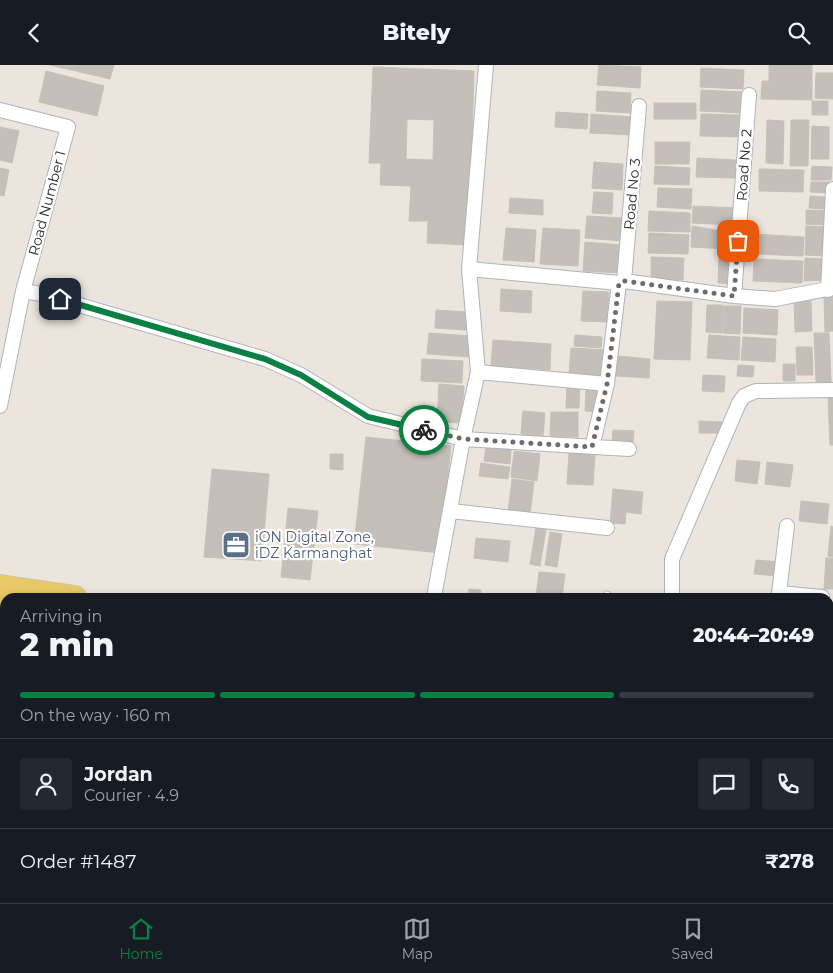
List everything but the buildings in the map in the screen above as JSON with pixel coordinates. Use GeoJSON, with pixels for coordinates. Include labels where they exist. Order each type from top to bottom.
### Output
{"type":"FeatureCollection","features":[{"type":"Feature","properties":{"kind":"main road"},"geometry":{"type":"LineString","coordinates":[[0,586],[48,593]]}},
{"type":"Feature","properties":{"kind":"street"},"geometry":{"type":"LineString","coordinates":[[435,593],[478,372],[469,269],[486,65]]}},
{"type":"Feature","properties":{"kind":"street","name":"Road No 2"},"geometry":{"type":"LineString","coordinates":[[734,296],[749,95]]}},
{"type":"Feature","properties":{"kind":"street","name":"Road No 3"},"geometry":{"type":"LineString","coordinates":[[592,447],[607,384],[622,282],[639,106]]}},
{"type":"Feature","properties":{"kind":"street","name":"Road Number 1"},"geometry":{"type":"LineString","coordinates":[[0,110],[68,127],[23,291],[0,406]]}},
{"type":"Feature","properties":{"kind":"street"},"geometry":{"type":"LineString","coordinates":[[469,269],[622,282],[734,296],[775,299],[830,289],[833,189]]}},
{"type":"Feature","properties":{"kind":"street"},"geometry":{"type":"LineString","coordinates":[[23,291],[41,294],[265,359],[301,375],[368,417],[464,439],[628,449]]}},
{"type":"Feature","properties":{"kind":"street"},"geometry":{"type":"LineString","coordinates":[[478,372],[607,384]]}},
{"type":"Feature","properties":{"kind":"street"},"geometry":{"type":"LineString","coordinates":[[672,593],[672,559],[739,403],[744,397],[756,391],[833,390]]}},
{"type":"Feature","properties":{"kind":"street"},"geometry":{"type":"LineString","coordinates":[[451,511],[607,528]]}},
{"type":"Feature","properties":{"kind":"street"},"geometry":{"type":"LineString","coordinates":[[779,593],[787,526]]}},
{"type":"Feature","properties":{"kind":"way so far"},"geometry":{"type":"LineString","coordinates":[[424,430],[464,439],[592,447],[607,384],[619,283],[624,281],[734,296],[738,241]]}},
{"type":"Feature","properties":{"kind":"place","name":"iON Digital Zone, iDZ Karmanghat"},"geometry":{"type":"Point","coordinates":[236,545]}},
{"type":"Feature","properties":{"kind":"route"},"geometry":{"type":"LineString","coordinates":[[60,299],[265,359],[301,375],[368,417],[424,430]]}}]}
